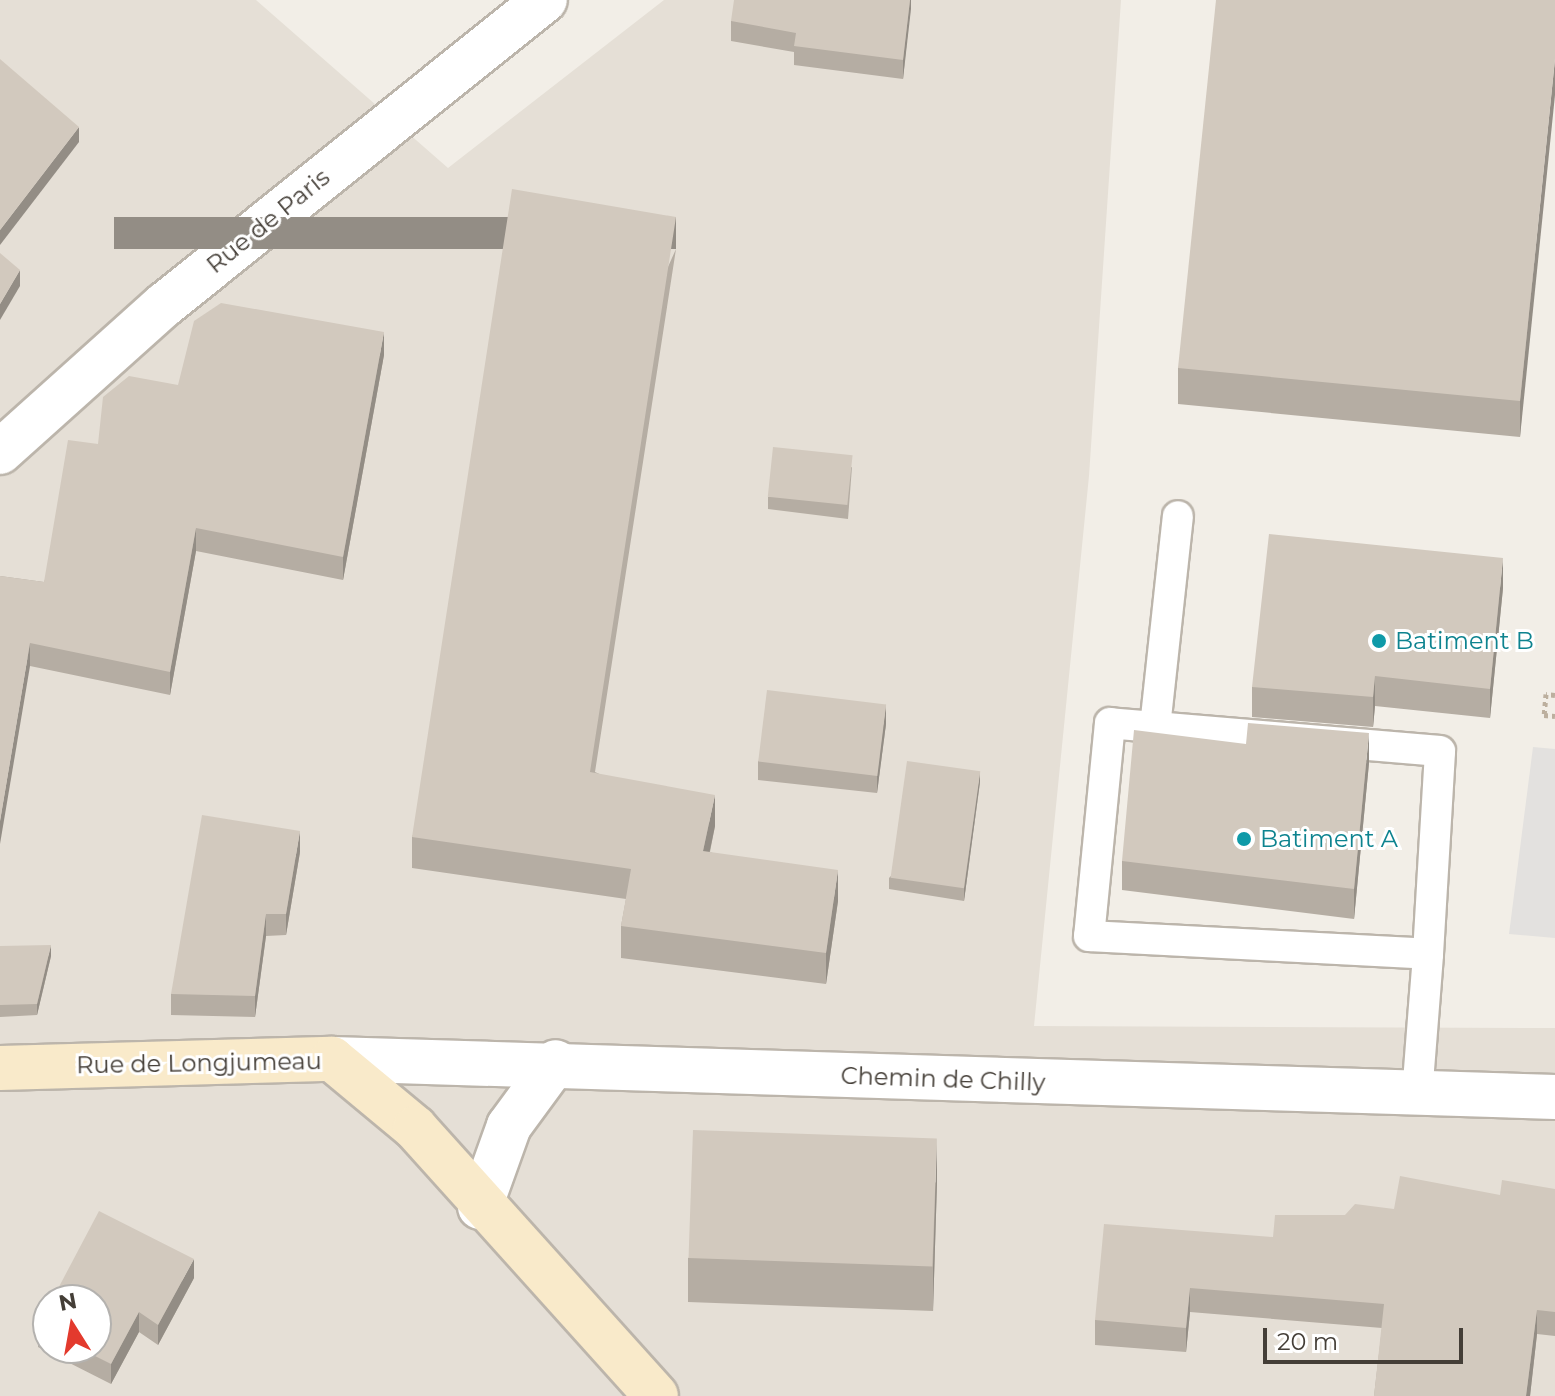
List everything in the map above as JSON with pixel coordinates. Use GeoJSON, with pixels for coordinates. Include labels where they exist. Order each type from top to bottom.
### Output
{"type":"FeatureCollection","features":[{"type":"Feature","properties":{"kind":"main road","name":"Rue de Longjumeau"},"geometry":{"type":"LineString","coordinates":[[0,1068],[332,1059],[415,1128],[480,1207],[656,1396]]}},
{"type":"Feature","properties":{"kind":"street","name":"Rue de Paris"},"geometry":{"type":"LineString","coordinates":[[0,452],[164,305],[545,0]]}},
{"type":"Feature","properties":{"kind":"street","name":"Chemin de Chilly"},"geometry":{"type":"LineString","coordinates":[[332,1059],[556,1062],[1417,1095],[1555,1097]]}},
{"type":"Feature","properties":{"kind":"street"},"geometry":{"type":"LineString","coordinates":[[480,1207],[509,1126],[556,1062]]}},
{"type":"Feature","properties":{"kind":"lane"},"geometry":{"type":"LineString","coordinates":[[1155,727],[1178,516]]}},
{"type":"Feature","properties":{"kind":"lane"},"geometry":{"type":"LineString","coordinates":[[1417,1095],[1428,954],[1440,751],[1110,723],[1089,936],[1428,954]]}},
{"type":"Feature","properties":{"kind":"path"},"geometry":{"type":"LineString","coordinates":[[1555,695],[1546,694],[1544,715],[1555,716]]}},
{"type":"Feature","properties":{"kind":"shaded area"},"geometry":{"type":"Polygon","coordinates":[[[0,0],[256,0],[448,168],[664,0],[1121,0],[1089,476],[1034,1026],[1555,1028],[1555,1396],[0,1396],[0,0]]]}},
{"type":"Feature","properties":{"kind":"shaded area"},"geometry":{"type":"Polygon","coordinates":[[[1533,747],[1555,749],[1555,938],[1509,934],[1533,747]]]}},
{"type":"Feature","properties":{"kind":"building"},"geometry":{"type":"Polygon","coordinates":[[[734,0],[910,0],[903,60],[794,46],[796,33],[731,21],[734,0]]]}},
{"type":"Feature","properties":{"kind":"building"},"geometry":{"type":"Polygon","coordinates":[[[1216,0],[1555,0],[1555,59],[1520,401],[1178,368],[1216,0]]]}},
{"type":"Feature","properties":{"kind":"building"},"geometry":{"type":"Polygon","coordinates":[[[0,59],[79,127],[0,230],[0,59]]]}},
{"type":"Feature","properties":{"kind":"building"},"geometry":{"type":"Polygon","coordinates":[[[512,189],[676,217],[590,772],[715,795],[703,851],[838,870],[826,953],[621,926],[631,869],[412,837],[512,189]]]}},
{"type":"Feature","properties":{"kind":"building"},"geometry":{"type":"Polygon","coordinates":[[[0,253],[20,270],[0,304],[0,253]]]}},
{"type":"Feature","properties":{"kind":"building"},"geometry":{"type":"Polygon","coordinates":[[[221,303],[384,332],[343,557],[196,528],[170,672],[30,643],[0,821],[0,576],[44,582],[68,440],[98,444],[103,397],[129,376],[178,385],[194,321],[221,303]]]}},
{"type":"Feature","properties":{"kind":"building"},"geometry":{"type":"Polygon","coordinates":[[[773,447],[853,455],[847,505],[768,497],[773,447]]]}},
{"type":"Feature","properties":{"kind":"building","name":"Batiment B"},"geometry":{"type":"Polygon","coordinates":[[[1269,534],[1503,558],[1490,689],[1375,676],[1373,697],[1252,687],[1269,534]]]}},
{"type":"Feature","properties":{"kind":"building"},"geometry":{"type":"Polygon","coordinates":[[[767,690],[886,705],[877,776],[758,761],[767,690]]]}},
{"type":"Feature","properties":{"kind":"building","name":"Batiment A"},"geometry":{"type":"Polygon","coordinates":[[[1248,723],[1369,733],[1354,889],[1122,861],[1134,730],[1246,744],[1248,723]]]}},
{"type":"Feature","properties":{"kind":"building"},"geometry":{"type":"Polygon","coordinates":[[[907,761],[980,771],[964,888],[891,878],[907,761]]]}},
{"type":"Feature","properties":{"kind":"building"},"geometry":{"type":"Polygon","coordinates":[[[202,815],[300,831],[286,914],[266,914],[255,996],[171,994],[202,815]]]}},
{"type":"Feature","properties":{"kind":"building"},"geometry":{"type":"Polygon","coordinates":[[[51,945],[37,1004],[0,1005],[0,946],[51,945]]]}},
{"type":"Feature","properties":{"kind":"building"},"geometry":{"type":"Polygon","coordinates":[[[693,1130],[937,1139],[932,1266],[689,1258],[693,1130]]]}},
{"type":"Feature","properties":{"kind":"building"},"geometry":{"type":"Polygon","coordinates":[[[1400,1176],[1500,1195],[1502,1180],[1555,1189],[1555,1312],[1537,1310],[1526,1396],[1374,1396],[1384,1304],[1190,1288],[1186,1328],[1095,1320],[1104,1224],[1273,1237],[1275,1215],[1345,1215],[1355,1204],[1394,1209],[1400,1176]]]}},
{"type":"Feature","properties":{"kind":"building"},"geometry":{"type":"Polygon","coordinates":[[[99,1211],[194,1259],[158,1325],[139,1312],[112,1362],[112,1284],[60,1284],[99,1211]]]}},
{"type":"Feature","properties":{"kind":"place","name":"Batiment B"},"geometry":{"type":"Point","coordinates":[1379,641]}},
{"type":"Feature","properties":{"kind":"place","name":"Batiment A"},"geometry":{"type":"Point","coordinates":[1244,839]}}]}
